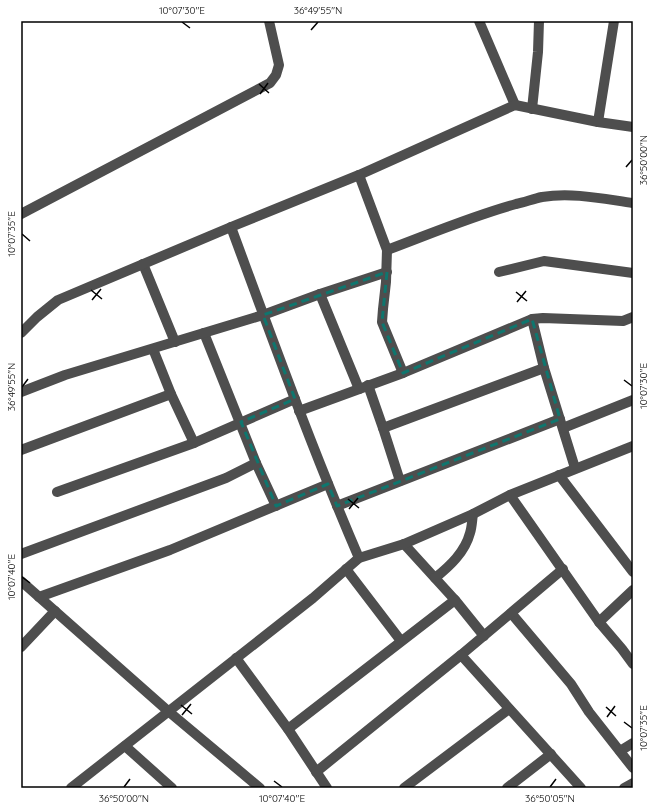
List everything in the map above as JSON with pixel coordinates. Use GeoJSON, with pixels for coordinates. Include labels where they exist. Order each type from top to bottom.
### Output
{"type":"FeatureCollection","features":[{"type":"Feature","properties":{"kind":"street"},"geometry":{"type":"LineString","coordinates":[[21,214],[270,83],[276,75],[279,65],[269,21]]}},
{"type":"Feature","properties":{"kind":"street"},"geometry":{"type":"LineString","coordinates":[[479,21],[515,105]]}},
{"type":"Feature","properties":{"kind":"street"},"geometry":{"type":"LineString","coordinates":[[532,109],[538,52],[539,21]]}},
{"type":"Feature","properties":{"kind":"street"},"geometry":{"type":"LineString","coordinates":[[598,122],[614,21]]}},
{"type":"Feature","properties":{"kind":"street"},"geometry":{"type":"LineString","coordinates":[[21,334],[37,316],[58,300],[359,175],[515,105],[598,122],[633,127]]}},
{"type":"Feature","properties":{"kind":"street"},"geometry":{"type":"LineString","coordinates":[[359,175],[387,250],[382,322],[403,373]]}},
{"type":"Feature","properties":{"kind":"street"},"geometry":{"type":"LineString","coordinates":[[387,250],[492,211],[543,197],[567,196],[633,203]]}},
{"type":"Feature","properties":{"kind":"street"},"geometry":{"type":"LineString","coordinates":[[231,227],[299,411],[359,558]]}},
{"type":"Feature","properties":{"kind":"street"},"geometry":{"type":"LineString","coordinates":[[500,272],[544,261],[633,273]]}},
{"type":"Feature","properties":{"kind":"street"},"geometry":{"type":"LineString","coordinates":[[143,264],[175,342]]}},
{"type":"Feature","properties":{"kind":"street"},"geometry":{"type":"LineString","coordinates":[[21,392],[65,375],[204,333],[386,272]]}},
{"type":"Feature","properties":{"kind":"street"},"geometry":{"type":"LineString","coordinates":[[320,294],[383,428],[400,482]]}},
{"type":"Feature","properties":{"kind":"street"},"geometry":{"type":"LineString","coordinates":[[299,411],[403,373],[532,319],[543,318],[623,322],[633,317]]}},
{"type":"Feature","properties":{"kind":"street"},"geometry":{"type":"LineString","coordinates":[[532,319],[544,368],[576,468]]}},
{"type":"Feature","properties":{"kind":"street"},"geometry":{"type":"LineString","coordinates":[[204,333],[241,422],[256,464],[276,506]]}},
{"type":"Feature","properties":{"kind":"street"},"geometry":{"type":"LineString","coordinates":[[153,349],[171,394],[194,443]]}},
{"type":"Feature","properties":{"kind":"street"},"geometry":{"type":"LineString","coordinates":[[383,428],[544,368]]}},
{"type":"Feature","properties":{"kind":"street"},"geometry":{"type":"LineString","coordinates":[[21,450],[171,394]]}},
{"type":"Feature","properties":{"kind":"street"},"geometry":{"type":"LineString","coordinates":[[57,492],[194,443],[295,398]]}},
{"type":"Feature","properties":{"kind":"street"},"geometry":{"type":"LineString","coordinates":[[337,506],[562,423],[633,400]]}},
{"type":"Feature","properties":{"kind":"street"},"geometry":{"type":"LineString","coordinates":[[71,788],[313,598],[359,558],[404,544],[472,514],[510,495],[633,446]]}},
{"type":"Feature","properties":{"kind":"street"},"geometry":{"type":"LineString","coordinates":[[21,554],[226,478],[256,464]]}},
{"type":"Feature","properties":{"kind":"street"},"geometry":{"type":"LineString","coordinates":[[559,476],[633,572]]}},
{"type":"Feature","properties":{"kind":"street"},"geometry":{"type":"LineString","coordinates":[[39,597],[170,550],[328,484]]}},
{"type":"Feature","properties":{"kind":"street"},"geometry":{"type":"LineString","coordinates":[[510,495],[599,622],[622,648],[633,664]]}},
{"type":"Feature","properties":{"kind":"street"},"geometry":{"type":"LineString","coordinates":[[435,578],[452,564],[462,550],[470,534],[472,514]]}},
{"type":"Feature","properties":{"kind":"street"},"geometry":{"type":"LineString","coordinates":[[404,544],[455,600],[484,636]]}},
{"type":"Feature","properties":{"kind":"street"},"geometry":{"type":"LineString","coordinates":[[346,569],[401,641]]}},
{"type":"Feature","properties":{"kind":"street"},"geometry":{"type":"LineString","coordinates":[[316,772],[461,655],[563,569]]}},
{"type":"Feature","properties":{"kind":"street"},"geometry":{"type":"LineString","coordinates":[[21,581],[168,711],[260,788]]}},
{"type":"Feature","properties":{"kind":"street"},"geometry":{"type":"LineString","coordinates":[[599,622],[633,590]]}},
{"type":"Feature","properties":{"kind":"street"},"geometry":{"type":"LineString","coordinates":[[288,729],[455,600]]}},
{"type":"Feature","properties":{"kind":"street"},"geometry":{"type":"LineString","coordinates":[[21,647],[55,611]]}},
{"type":"Feature","properties":{"kind":"street"},"geometry":{"type":"LineString","coordinates":[[511,613],[571,684],[589,712],[633,768]]}},
{"type":"Feature","properties":{"kind":"street"},"geometry":{"type":"LineString","coordinates":[[461,655],[509,710],[581,788]]}},
{"type":"Feature","properties":{"kind":"street"},"geometry":{"type":"LineString","coordinates":[[236,658],[288,729],[327,788]]}},
{"type":"Feature","properties":{"kind":"street"},"geometry":{"type":"LineString","coordinates":[[404,788],[509,710]]}},
{"type":"Feature","properties":{"kind":"street"},"geometry":{"type":"LineString","coordinates":[[620,751],[633,743]]}},
{"type":"Feature","properties":{"kind":"street"},"geometry":{"type":"LineString","coordinates":[[125,746],[172,788]]}},
{"type":"Feature","properties":{"kind":"street"},"geometry":{"type":"LineString","coordinates":[[507,788],[551,754]]}},
{"type":"Feature","properties":{"kind":"street"},"geometry":{"type":"LineString","coordinates":[[624,788],[633,783]]}},
{"type":"Feature","properties":{"kind":"highlighted area"},"geometry":{"type":"Polygon","coordinates":[[[387,272],[382,322],[403,373],[532,319],[560,419],[337,506],[328,484],[276,506],[241,422],[295,399],[263,315],[387,272]]]}}]}
